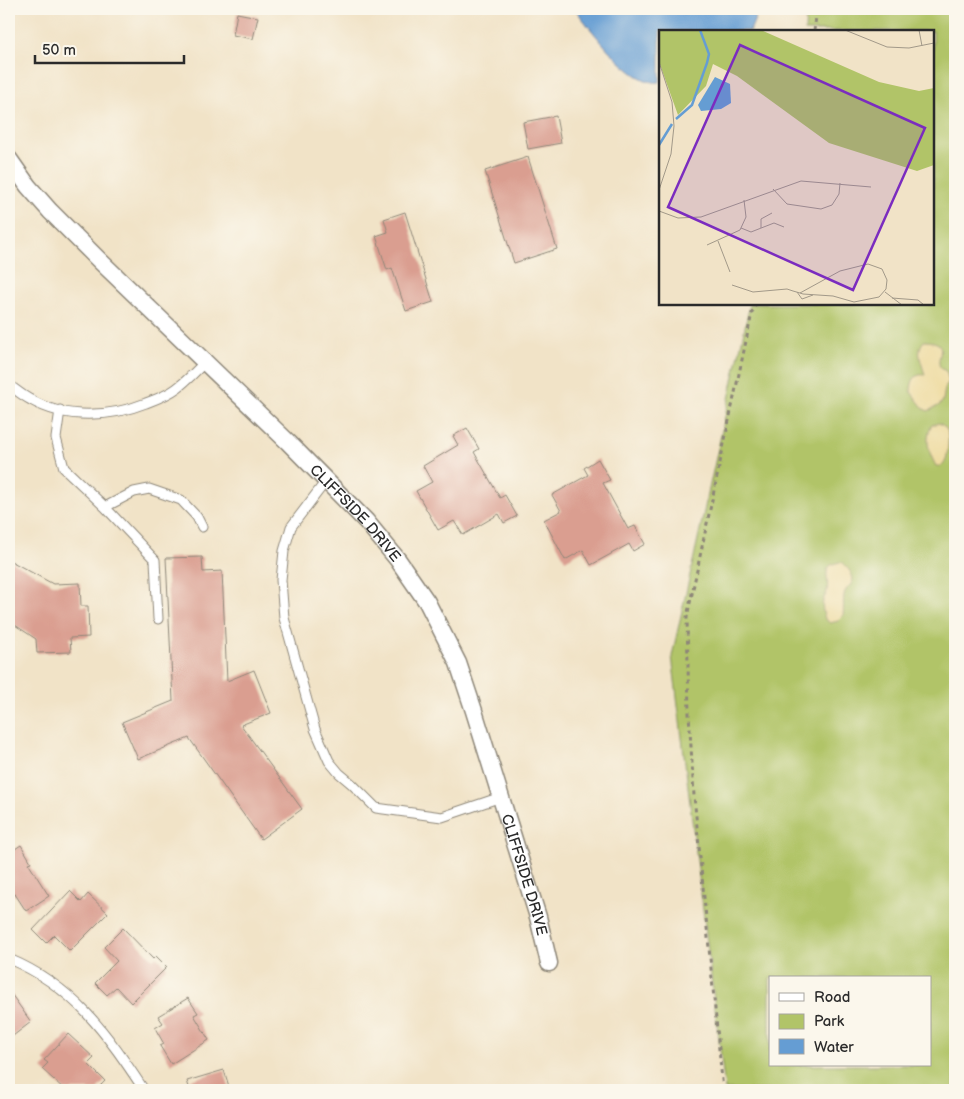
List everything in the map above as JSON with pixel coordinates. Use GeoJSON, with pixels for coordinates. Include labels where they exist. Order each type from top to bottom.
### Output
{"type":"FeatureCollection","features":[{"type":"Feature","properties":{"kind":"street","name":"CLIFFSIDE DRIVE"},"geometry":{"type":"LineString","coordinates":[[9,159],[28,186],[50,211],[366,521],[398,560],[427,602],[458,663],[538,917],[549,963]]}},
{"type":"Feature","properties":{"kind":"lane"},"geometry":{"type":"LineString","coordinates":[[9,385],[32,400],[60,410],[101,414],[128,410],[177,389],[205,362]]}},
{"type":"Feature","properties":{"kind":"lane"},"geometry":{"type":"LineString","coordinates":[[60,410],[56,438],[64,468],[105,507],[155,560],[158,619]]}},
{"type":"Feature","properties":{"kind":"lane"},"geometry":{"type":"LineString","coordinates":[[326,480],[291,527],[284,551],[281,580],[284,618],[315,729],[329,761],[376,808],[442,817],[501,797]]}},
{"type":"Feature","properties":{"kind":"lane"},"geometry":{"type":"LineString","coordinates":[[105,507],[134,492],[149,489],[181,500],[197,517],[202,527]]}},
{"type":"Feature","properties":{"kind":"lane"},"geometry":{"type":"LineString","coordinates":[[9,959],[33,971],[68,994],[100,1027],[144,1090]]}},
{"type":"Feature","properties":{"kind":"path"},"geometry":{"type":"LineString","coordinates":[[814,30],[817,9]]}},
{"type":"Feature","properties":{"kind":"path"},"geometry":{"type":"LineString","coordinates":[[723,1090],[694,796],[689,714],[687,617],[729,415],[752,313],[756,305]]}},
{"type":"Feature","properties":{"kind":"green space"},"geometry":{"type":"Polygon","coordinates":[[[806,9],[955,9],[955,1090],[725,1090],[672,656],[750,305],[934,305],[934,30],[805,30],[806,9]]]}},
{"type":"Feature","properties":{"kind":"sand"},"geometry":{"type":"Polygon","coordinates":[[[924,341],[934,342],[939,345],[941,349],[939,363],[941,368],[946,371],[949,381],[940,405],[928,411],[924,409],[911,392],[914,379],[918,375],[925,375],[920,353],[921,345],[924,341]]]}},
{"type":"Feature","properties":{"kind":"sand"},"geometry":{"type":"Polygon","coordinates":[[[939,423],[946,428],[948,440],[945,461],[943,465],[936,466],[930,451],[928,435],[932,425],[939,423]]]}},
{"type":"Feature","properties":{"kind":"sand"},"geometry":{"type":"Polygon","coordinates":[[[841,562],[845,564],[853,579],[845,591],[843,616],[838,621],[830,623],[825,619],[823,608],[823,601],[828,586],[827,573],[830,566],[841,562]]]}},
{"type":"Feature","properties":{"kind":"water"},"geometry":{"type":"Polygon","coordinates":[[[575,9],[759,9],[750,30],[659,30],[659,82],[649,81],[637,76],[625,67],[601,42],[575,9]]]}},
{"type":"Feature","properties":{"kind":"building"},"geometry":{"type":"Polygon","coordinates":[[[237,13],[258,17],[253,39],[233,35],[237,13]]]}},
{"type":"Feature","properties":{"kind":"building"},"geometry":{"type":"Polygon","coordinates":[[[556,116],[561,143],[528,149],[523,122],[556,116]]]}},
{"type":"Feature","properties":{"kind":"building"},"geometry":{"type":"Polygon","coordinates":[[[528,157],[557,249],[514,263],[485,171],[528,157]]]}},
{"type":"Feature","properties":{"kind":"building"},"geometry":{"type":"Polygon","coordinates":[[[405,212],[433,302],[406,311],[392,268],[387,270],[376,236],[388,232],[384,219],[405,212]]]}},
{"type":"Feature","properties":{"kind":"building"},"geometry":{"type":"Polygon","coordinates":[[[467,428],[479,449],[474,452],[500,498],[505,495],[517,516],[504,523],[499,514],[463,535],[454,521],[438,530],[416,491],[432,482],[423,466],[458,445],[453,436],[467,428]]]}},
{"type":"Feature","properties":{"kind":"building"},"geometry":{"type":"Polygon","coordinates":[[[598,459],[610,480],[603,483],[628,529],[635,526],[645,544],[633,551],[629,544],[591,565],[583,550],[565,560],[544,520],[561,511],[552,495],[588,475],[584,468],[598,459]]]}},
{"type":"Feature","properties":{"kind":"building"},"geometry":{"type":"Polygon","coordinates":[[[202,557],[203,572],[222,571],[227,681],[254,670],[271,713],[241,725],[302,809],[261,839],[189,738],[138,759],[122,722],[173,701],[166,558],[202,557]]]}},
{"type":"Feature","properties":{"kind":"building"},"geometry":{"type":"Polygon","coordinates":[[[9,560],[53,584],[80,583],[81,606],[88,606],[89,637],[70,638],[71,652],[37,653],[36,639],[9,621],[9,560]]]}},
{"type":"Feature","properties":{"kind":"building"},"geometry":{"type":"Polygon","coordinates":[[[21,845],[31,862],[28,863],[49,896],[26,911],[15,894],[9,898],[9,853],[21,845]]]}},
{"type":"Feature","properties":{"kind":"building"},"geometry":{"type":"Polygon","coordinates":[[[70,891],[81,902],[88,894],[108,913],[70,951],[54,935],[46,943],[33,930],[70,891]]]}},
{"type":"Feature","properties":{"kind":"building"},"geometry":{"type":"Polygon","coordinates":[[[123,928],[153,959],[156,956],[167,967],[131,1003],[116,987],[107,995],[95,983],[117,961],[104,947],[123,928]]]}},
{"type":"Feature","properties":{"kind":"building"},"geometry":{"type":"Polygon","coordinates":[[[9,991],[31,1022],[9,1039],[9,991]]]}},
{"type":"Feature","properties":{"kind":"building"},"geometry":{"type":"Polygon","coordinates":[[[188,998],[198,1013],[194,1015],[209,1040],[171,1064],[160,1046],[164,1044],[155,1028],[163,1023],[158,1016],[188,998]]]}},
{"type":"Feature","properties":{"kind":"building"},"geometry":{"type":"Polygon","coordinates":[[[68,1034],[94,1058],[88,1064],[105,1081],[96,1090],[65,1090],[42,1069],[48,1063],[44,1060],[68,1034]]]}},
{"type":"Feature","properties":{"kind":"building"},"geometry":{"type":"Polygon","coordinates":[[[224,1070],[230,1090],[190,1090],[187,1081],[224,1070]]]}}]}
